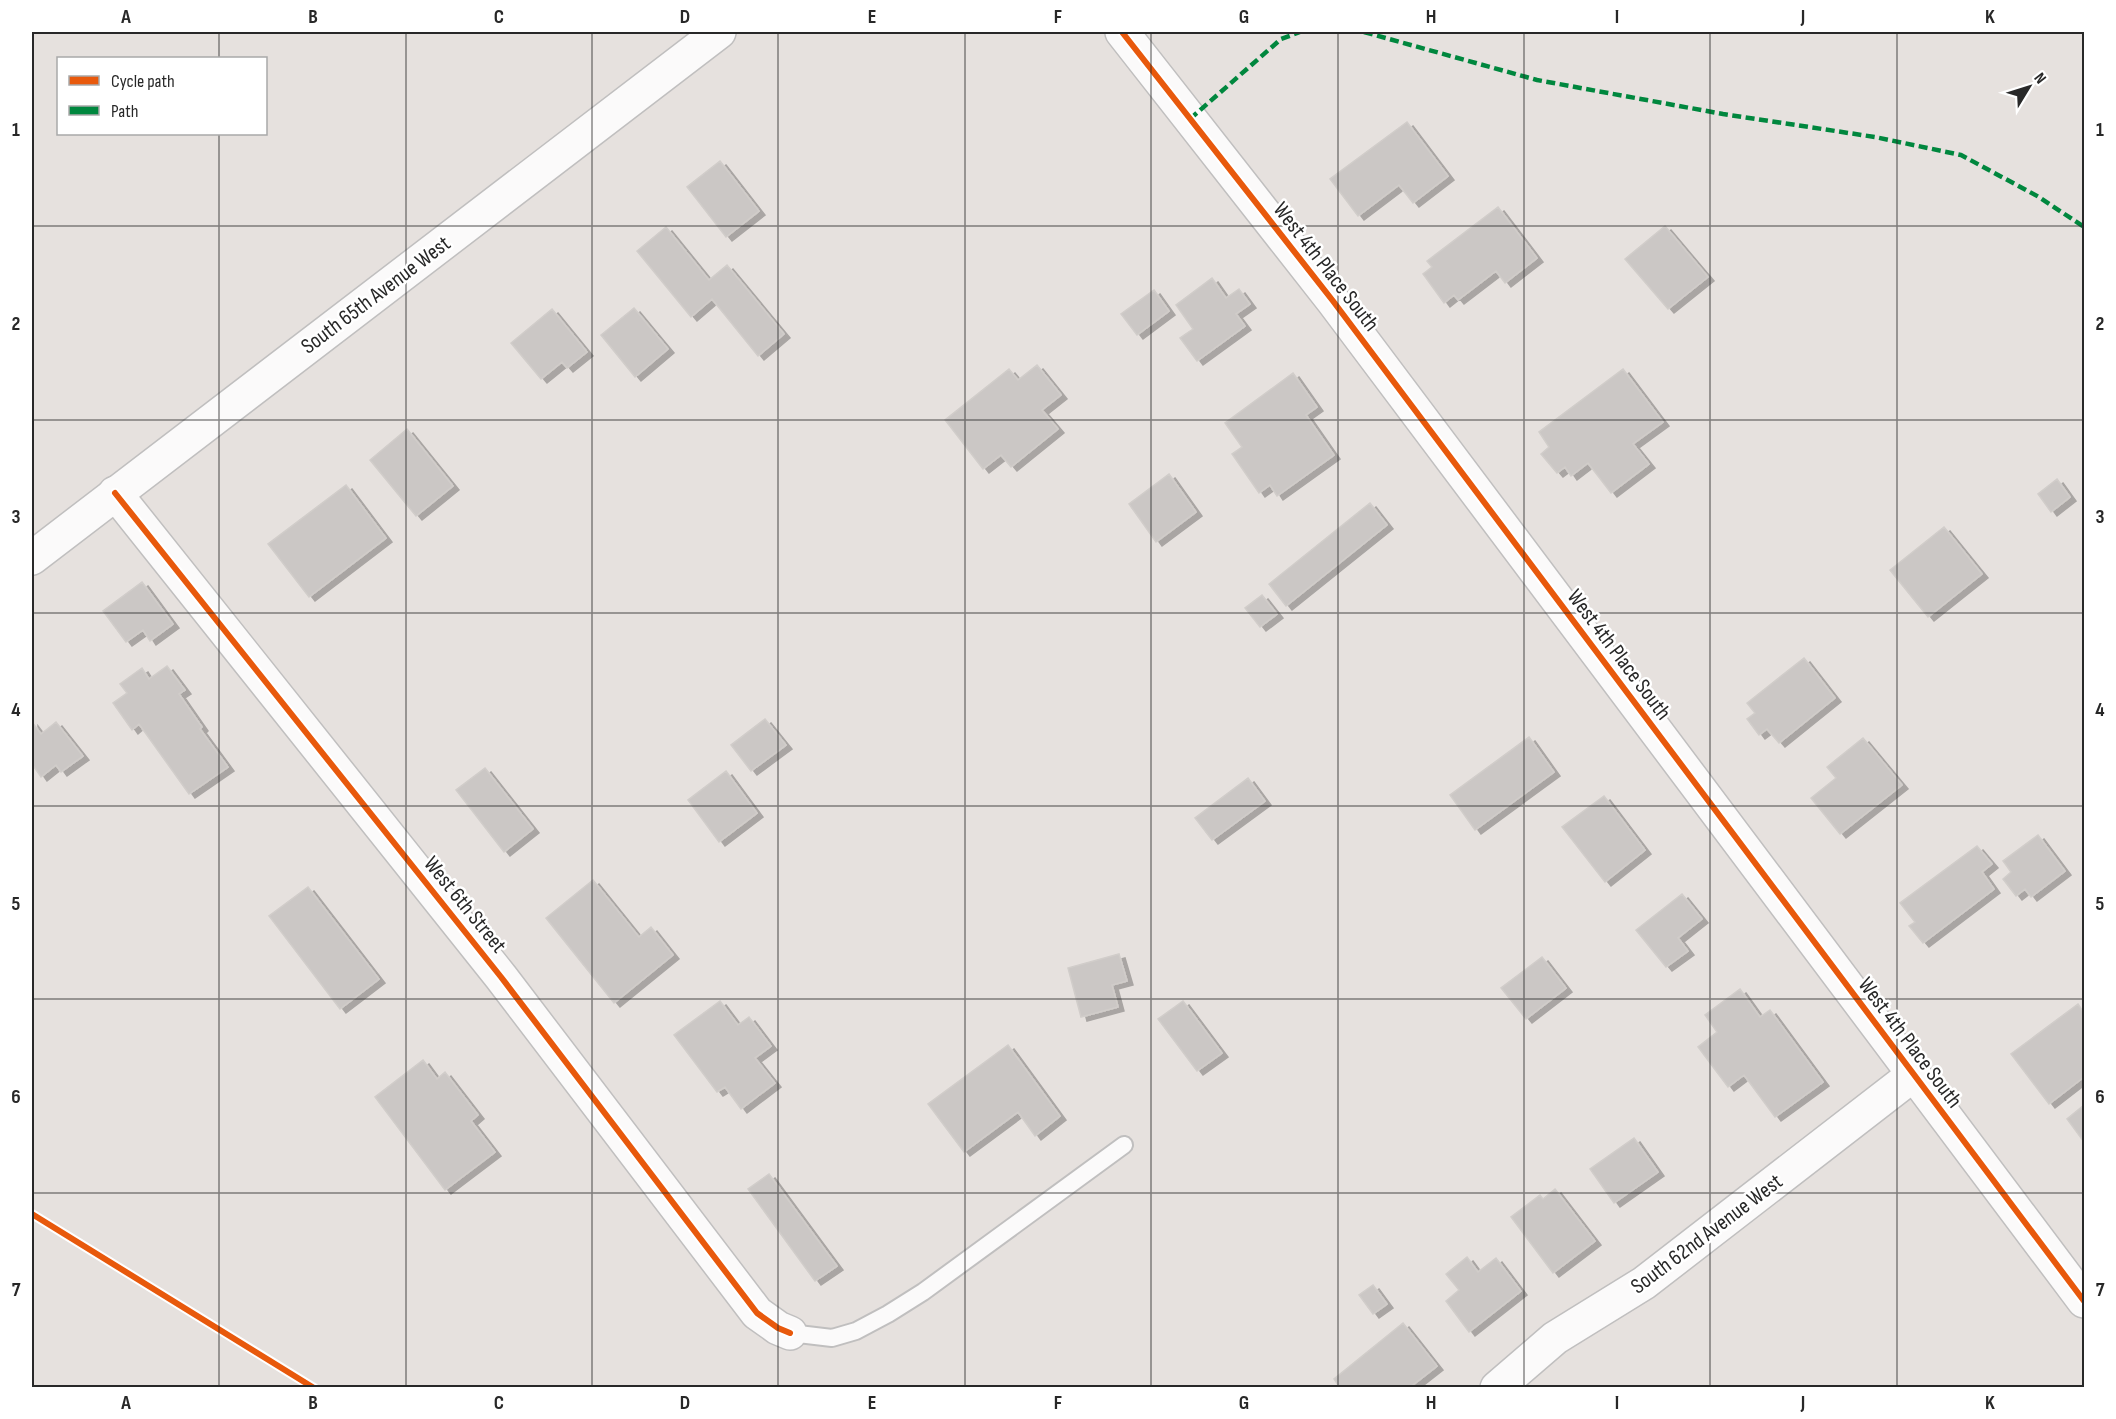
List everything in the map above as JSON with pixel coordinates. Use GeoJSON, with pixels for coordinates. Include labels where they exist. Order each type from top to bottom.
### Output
{"type":"FeatureCollection","features":[{"type":"Feature","properties":{"kind":"street","name":"South 65th Avenue West"},"geometry":{"type":"LineString","coordinates":[[32,558],[719,32]]}},
{"type":"Feature","properties":{"kind":"street","name":"West 4th Place South"},"geometry":{"type":"LineString","coordinates":[[1122,32],[1333,301],[2085,1301]]}},
{"type":"Feature","properties":{"kind":"street","name":"West 6th Street"},"geometry":{"type":"LineString","coordinates":[[115,493],[501,977],[757,1313],[778,1328],[790,1333]]}},
{"type":"Feature","properties":{"kind":"street","name":"South 62nd Avenue West"},"geometry":{"type":"LineString","coordinates":[[1497,1388],[1555,1338],[1644,1283],[1913,1075]]}},
{"type":"Feature","properties":{"kind":"lane"},"geometry":{"type":"LineString","coordinates":[[790,1333],[832,1338],[856,1331],[888,1314],[923,1292],[1124,1144]]}},
{"type":"Feature","properties":{"kind":"building"},"geometry":{"type":"Polygon","coordinates":[[[1407,122],[1448,176],[1413,203],[1399,185],[1358,216],[1330,179],[1407,122]]]}},
{"type":"Feature","properties":{"kind":"building"},"geometry":{"type":"Polygon","coordinates":[[[720,161],[759,211],[726,237],[687,187],[720,161]]]}},
{"type":"Feature","properties":{"kind":"building"},"geometry":{"type":"Polygon","coordinates":[[[1498,207],[1537,258],[1505,283],[1496,271],[1458,300],[1454,295],[1444,303],[1423,274],[1432,267],[1427,261],[1498,207]]]}},
{"type":"Feature","properties":{"kind":"building"},"geometry":{"type":"Polygon","coordinates":[[[1665,226],[1708,277],[1668,309],[1625,259],[1665,226]]]}},
{"type":"Feature","properties":{"kind":"building"},"geometry":{"type":"Polygon","coordinates":[[[666,227],[709,280],[727,265],[784,334],[758,356],[712,299],[691,317],[637,251],[666,227]]]}},
{"type":"Feature","properties":{"kind":"building"},"geometry":{"type":"Polygon","coordinates":[[[1212,278],[1226,298],[1239,289],[1250,304],[1236,314],[1245,326],[1197,361],[1180,338],[1193,329],[1176,305],[1212,278]]]}},
{"type":"Feature","properties":{"kind":"building"},"geometry":{"type":"Polygon","coordinates":[[[1154,290],[1169,311],[1137,335],[1121,314],[1154,290]]]}},
{"type":"Feature","properties":{"kind":"building"},"geometry":{"type":"Polygon","coordinates":[[[634,308],[668,349],[635,377],[601,335],[634,308]]]}},
{"type":"Feature","properties":{"kind":"building"},"geometry":{"type":"Polygon","coordinates":[[[552,309],[587,352],[567,368],[562,362],[541,379],[511,343],[552,309]]]}},
{"type":"Feature","properties":{"kind":"building"},"geometry":{"type":"Polygon","coordinates":[[[1037,365],[1061,395],[1042,410],[1058,429],[1011,467],[1001,455],[983,469],[945,420],[1009,369],[1018,380],[1037,365]]]}},
{"type":"Feature","properties":{"kind":"building"},"geometry":{"type":"Polygon","coordinates":[[[1623,369],[1663,422],[1633,444],[1649,464],[1611,493],[1588,463],[1571,476],[1565,467],[1557,473],[1541,454],[1549,447],[1539,432],[1623,369]]]}},
{"type":"Feature","properties":{"kind":"building"},"geometry":{"type":"Polygon","coordinates":[[[1293,373],[1317,407],[1306,415],[1334,455],[1277,496],[1270,485],[1259,493],[1232,454],[1242,447],[1225,423],[1293,373]]]}},
{"type":"Feature","properties":{"kind":"building"},"geometry":{"type":"Polygon","coordinates":[[[407,429],[453,486],[416,516],[370,460],[407,429]]]}},
{"type":"Feature","properties":{"kind":"building"},"geometry":{"type":"Polygon","coordinates":[[[1169,474],[1196,512],[1156,542],[1129,504],[1169,474]]]}},
{"type":"Feature","properties":{"kind":"building"},"geometry":{"type":"Polygon","coordinates":[[[2057,479],[2070,497],[2051,512],[2038,494],[2057,479]]]}},
{"type":"Feature","properties":{"kind":"building"},"geometry":{"type":"Polygon","coordinates":[[[346,485],[386,538],[309,597],[268,544],[346,485]]]}},
{"type":"Feature","properties":{"kind":"building"},"geometry":{"type":"Polygon","coordinates":[[[1370,503],[1387,525],[1286,606],[1269,584],[1370,503]]]}},
{"type":"Feature","properties":{"kind":"building"},"geometry":{"type":"Polygon","coordinates":[[[1944,527],[1982,574],[1928,617],[1890,570],[1944,527]]]}},
{"type":"Feature","properties":{"kind":"building"},"geometry":{"type":"Polygon","coordinates":[[[142,582],[173,624],[150,641],[143,630],[126,642],[103,611],[142,582]]]}},
{"type":"Feature","properties":{"kind":"building"},"geometry":{"type":"Polygon","coordinates":[[[1262,595],[1277,614],[1260,627],[1245,608],[1262,595]]]}},
{"type":"Feature","properties":{"kind":"building"},"geometry":{"type":"Polygon","coordinates":[[[1804,658],[1835,698],[1779,743],[1767,729],[1759,735],[1747,719],[1755,713],[1747,703],[1804,658]]]}},
{"type":"Feature","properties":{"kind":"building"},"geometry":{"type":"Polygon","coordinates":[[[167,666],[185,690],[179,694],[202,727],[200,729],[228,767],[189,794],[139,724],[132,730],[113,703],[127,693],[120,684],[142,668],[149,679],[167,666]]]}},
{"type":"Feature","properties":{"kind":"building"},"geometry":{"type":"Polygon","coordinates":[[[765,719],[786,745],[751,771],[731,745],[765,719]]]}},
{"type":"Feature","properties":{"kind":"building"},"geometry":{"type":"Polygon","coordinates":[[[32,722],[41,734],[56,722],[83,756],[61,772],[56,765],[41,777],[32,764],[32,722]]]}},
{"type":"Feature","properties":{"kind":"building"},"geometry":{"type":"Polygon","coordinates":[[[1529,737],[1554,772],[1475,830],[1450,795],[1529,737]]]}},
{"type":"Feature","properties":{"kind":"building"},"geometry":{"type":"Polygon","coordinates":[[[1863,738],[1902,785],[1840,834],[1811,798],[1836,778],[1827,767],[1863,738]]]}},
{"type":"Feature","properties":{"kind":"building"},"geometry":{"type":"Polygon","coordinates":[[[485,768],[533,829],[504,852],[456,790],[485,768]]]}},
{"type":"Feature","properties":{"kind":"building"},"geometry":{"type":"Polygon","coordinates":[[[726,771],[757,813],[719,842],[688,800],[726,771]]]}},
{"type":"Feature","properties":{"kind":"building"},"geometry":{"type":"Polygon","coordinates":[[[1248,778],[1265,801],[1212,840],[1195,818],[1248,778]]]}},
{"type":"Feature","properties":{"kind":"building"},"geometry":{"type":"Polygon","coordinates":[[[1604,796],[1645,850],[1605,882],[1562,827],[1604,796]]]}},
{"type":"Feature","properties":{"kind":"building"},"geometry":{"type":"Polygon","coordinates":[[[2038,835],[2065,871],[2031,897],[2025,889],[2016,896],[2003,879],[2011,872],[2003,861],[2038,835]]]}},
{"type":"Feature","properties":{"kind":"building"},"geometry":{"type":"Polygon","coordinates":[[[1977,846],[1992,864],[1982,872],[1994,889],[1923,943],[1909,926],[1915,922],[1900,903],[1977,846]]]}},
{"type":"Feature","properties":{"kind":"building"},"geometry":{"type":"Polygon","coordinates":[[[593,880],[639,937],[651,927],[673,955],[614,1003],[546,918],[593,880]]]}},
{"type":"Feature","properties":{"kind":"building"},"geometry":{"type":"Polygon","coordinates":[[[308,887],[379,979],[340,1009],[269,916],[308,887]]]}},
{"type":"Feature","properties":{"kind":"building"},"geometry":{"type":"Polygon","coordinates":[[[1682,894],[1702,919],[1678,938],[1688,951],[1666,967],[1636,930],[1682,894]]]}},
{"type":"Feature","properties":{"kind":"building"},"geometry":{"type":"Polygon","coordinates":[[[1119,954],[1127,981],[1112,985],[1118,1007],[1081,1017],[1068,968],[1119,954]]]}},
{"type":"Feature","properties":{"kind":"building"},"geometry":{"type":"Polygon","coordinates":[[[1542,957],[1566,988],[1526,1019],[1501,988],[1542,957]]]}},
{"type":"Feature","properties":{"kind":"building"},"geometry":{"type":"Polygon","coordinates":[[[1740,989],[1760,1017],[1770,1010],[1823,1082],[1775,1117],[1744,1075],[1728,1087],[1698,1047],[1717,1032],[1705,1015],[1740,989]]]}},
{"type":"Feature","properties":{"kind":"building"},"geometry":{"type":"Polygon","coordinates":[[[720,1001],[738,1025],[749,1017],[771,1046],[755,1058],[775,1083],[741,1109],[725,1087],[717,1092],[674,1035],[720,1001]]]}},
{"type":"Feature","properties":{"kind":"building"},"geometry":{"type":"Polygon","coordinates":[[[1183,1001],[1222,1053],[1197,1071],[1158,1019],[1183,1001]]]}},
{"type":"Feature","properties":{"kind":"building"},"geometry":{"type":"Polygon","coordinates":[[[2078,1004],[2084,1013],[2084,1077],[2049,1104],[2011,1054],[2078,1004]]]}},
{"type":"Feature","properties":{"kind":"building"},"geometry":{"type":"Polygon","coordinates":[[[1008,1045],[1060,1116],[1035,1136],[1018,1112],[964,1152],[928,1104],[1008,1045]]]}},
{"type":"Feature","properties":{"kind":"building"},"geometry":{"type":"Polygon","coordinates":[[[423,1060],[437,1079],[445,1072],[478,1115],[471,1121],[495,1152],[445,1190],[375,1097],[423,1060]]]}},
{"type":"Feature","properties":{"kind":"building"},"geometry":{"type":"Polygon","coordinates":[[[2084,1105],[2084,1142],[2067,1119],[2084,1105]]]}},
{"type":"Feature","properties":{"kind":"building"},"geometry":{"type":"Polygon","coordinates":[[[1634,1138],[1658,1172],[1614,1203],[1590,1169],[1634,1138]]]}},
{"type":"Feature","properties":{"kind":"building"},"geometry":{"type":"Polygon","coordinates":[[[769,1174],[837,1266],[815,1281],[748,1189],[769,1174]]]}},
{"type":"Feature","properties":{"kind":"building"},"geometry":{"type":"Polygon","coordinates":[[[1555,1189],[1595,1241],[1553,1273],[1511,1217],[1540,1195],[1543,1199],[1555,1189]]]}},
{"type":"Feature","properties":{"kind":"building"},"geometry":{"type":"Polygon","coordinates":[[[1467,1257],[1478,1272],[1496,1258],[1521,1291],[1469,1332],[1446,1301],[1459,1290],[1446,1274],[1467,1257]]]}},
{"type":"Feature","properties":{"kind":"building"},"geometry":{"type":"Polygon","coordinates":[[[1373,1285],[1387,1304],[1373,1314],[1359,1295],[1373,1285]]]}},
{"type":"Feature","properties":{"kind":"building"},"geometry":{"type":"Polygon","coordinates":[[[1403,1323],[1437,1366],[1409,1388],[1340,1388],[1334,1379],[1403,1323]]]}},
{"type":"Feature","properties":{"kind":"marked path"},"geometry":{"type":"LineString","coordinates":[[1190,119],[1281,39],[1300,32]]}},
{"type":"Feature","properties":{"kind":"marked path"},"geometry":{"type":"LineString","coordinates":[[1364,32],[1537,80],[1723,114],[1875,137],[1961,155],[2039,197],[2084,227]]}},
{"type":"Feature","properties":{"kind":"cycle path"},"geometry":{"type":"LineString","coordinates":[[1122,32],[1333,301],[2084,1301]]}},
{"type":"Feature","properties":{"kind":"cycle path"},"geometry":{"type":"LineString","coordinates":[[115,493],[501,977],[757,1313],[778,1328],[790,1333]]}},
{"type":"Feature","properties":{"kind":"cycle path"},"geometry":{"type":"LineString","coordinates":[[32,1214],[314,1388]]}}]}
